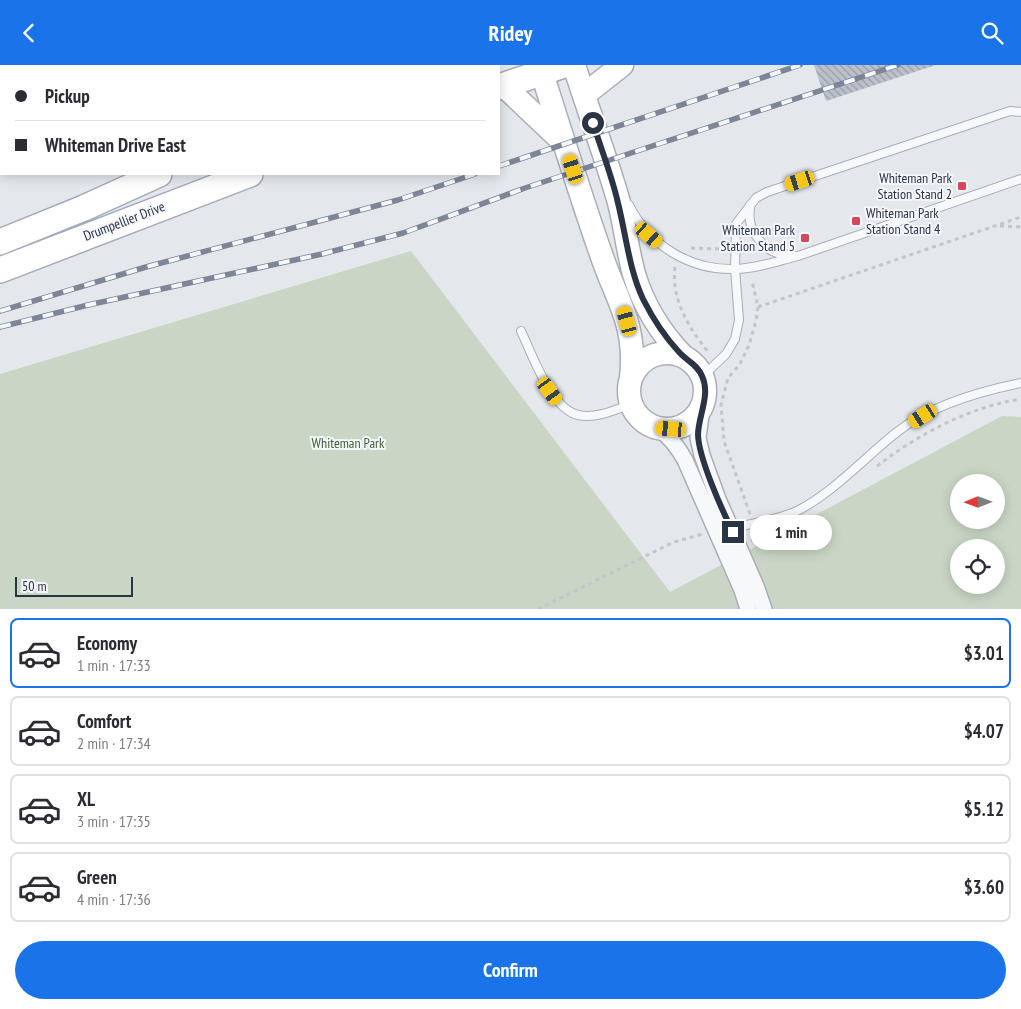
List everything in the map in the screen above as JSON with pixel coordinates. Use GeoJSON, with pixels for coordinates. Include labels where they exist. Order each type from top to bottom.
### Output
{"type":"FeatureCollection","features":[{"type":"Feature","properties":{"kind":"main road"},"geometry":{"type":"LineString","coordinates":[[501,86],[548,68]]}},
{"type":"Feature","properties":{"kind":"main road","name":"Drumpellier Drive"},"geometry":{"type":"LineString","coordinates":[[0,242],[84,208],[157,175]]}},
{"type":"Feature","properties":{"kind":"main road","name":"Drumpellier Drive"},"geometry":{"type":"LineString","coordinates":[[0,269],[247,175]]}},
{"type":"Feature","properties":{"kind":"street"},"geometry":{"type":"LineString","coordinates":[[574,65],[618,201],[634,273],[643,298],[656,322],[672,345],[690,360],[702,376],[705,398],[698,438],[748,609]]}},
{"type":"Feature","properties":{"kind":"street"},"geometry":{"type":"LineString","coordinates":[[584,95],[622,65]]}},
{"type":"Feature","properties":{"kind":"street"},"geometry":{"type":"LineString","coordinates":[[548,68],[564,143],[602,257],[624,309],[630,333],[633,358],[629,391],[631,404],[646,423],[658,428],[669,436],[678,447],[725,532],[739,547],[764,609]]}},
{"type":"Feature","properties":{"kind":"street"},"geometry":{"type":"LineString","coordinates":[[501,86],[564,143]]}},
{"type":"Feature","properties":{"kind":"street"},"geometry":{"type":"LineString","coordinates":[[631,378],[637,367],[646,359],[658,354],[682,355]]}},
{"type":"Feature","properties":{"kind":"street"},"geometry":{"type":"LineString","coordinates":[[658,428],[671,429],[683,426],[694,419],[702,408]]}},
{"type":"Feature","properties":{"kind":"lane"},"geometry":{"type":"LineString","coordinates":[[702,376],[726,354],[735,339],[739,320],[735,269],[736,224],[756,198],[767,192],[1010,111],[1021,112]]}},
{"type":"Feature","properties":{"kind":"lane"},"geometry":{"type":"LineString","coordinates":[[593,123],[618,175],[626,200],[635,219],[660,245],[683,259],[709,269],[761,266],[1021,179]]}},
{"type":"Feature","properties":{"kind":"lane"},"geometry":{"type":"LineString","coordinates":[[750,205],[749,220],[753,232],[766,248],[777,253],[798,255]]}},
{"type":"Feature","properties":{"kind":"lane"},"geometry":{"type":"LineString","coordinates":[[520,331],[550,391],[568,412],[580,416],[592,416],[631,404]]}},
{"type":"Feature","properties":{"kind":"lane"},"geometry":{"type":"LineString","coordinates":[[725,532],[797,511],[824,495],[898,431],[923,416],[992,389],[1021,383]]}},
{"type":"Feature","properties":{"kind":"path"},"geometry":{"type":"LineString","coordinates":[[758,307],[1021,217]]}},
{"type":"Feature","properties":{"kind":"path"},"geometry":{"type":"LineString","coordinates":[[772,230],[780,225]]}},
{"type":"Feature","properties":{"kind":"path"},"geometry":{"type":"LineString","coordinates":[[996,226],[1021,227]]}},
{"type":"Feature","properties":{"kind":"path"},"geometry":{"type":"LineString","coordinates":[[681,248],[721,249]]}},
{"type":"Feature","properties":{"kind":"path"},"geometry":{"type":"LineString","coordinates":[[675,267],[673,281],[685,319],[709,353]]}},
{"type":"Feature","properties":{"kind":"path"},"geometry":{"type":"LineString","coordinates":[[728,378],[721,405],[724,441],[750,514]]}},
{"type":"Feature","properties":{"kind":"path"},"geometry":{"type":"LineString","coordinates":[[875,467],[905,445],[978,408],[1021,399]]}},
{"type":"Feature","properties":{"kind":"path"},"geometry":{"type":"LineString","coordinates":[[739,547],[773,529]]}},
{"type":"Feature","properties":{"kind":"path"},"geometry":{"type":"LineString","coordinates":[[538,609],[674,542],[709,532],[725,532]]}},
{"type":"Feature","properties":{"kind":"green space","name":"Whiteman Park"},"geometry":{"type":"Polygon","coordinates":[[[411,251],[670,592],[1002,416],[1021,417],[1021,609],[0,609],[0,374],[411,251]]]}},
{"type":"Feature","properties":{"kind":"building"},"geometry":{"type":"Polygon","coordinates":[[[814,65],[936,65],[826,101],[814,65]]]}},
{"type":"Feature","properties":{"kind":"railway"},"geometry":{"type":"LineString","coordinates":[[500,166],[800,65]]}},
{"type":"Feature","properties":{"kind":"railway"},"geometry":{"type":"LineString","coordinates":[[0,327],[88,305],[322,254],[403,233],[525,188],[898,65]]}},
{"type":"Feature","properties":{"kind":"railway"},"geometry":{"type":"LineString","coordinates":[[0,311],[146,267],[398,200],[472,175]]}},
{"type":"Feature","properties":{"kind":"place","name":"Whiteman Park Station Stand 2"},"geometry":{"type":"Point","coordinates":[962,186]}},
{"type":"Feature","properties":{"kind":"place","name":"Whiteman Park Station Stand 4"},"geometry":{"type":"Point","coordinates":[856,221]}},
{"type":"Feature","properties":{"kind":"place","name":"Whiteman Park Station Stand 5"},"geometry":{"type":"Point","coordinates":[805,238]}},
{"type":"Feature","properties":{"kind":"route"},"geometry":{"type":"LineString","coordinates":[[593,123],[618,201],[634,273],[643,298],[656,322],[672,345],[697,367],[702,376],[705,398],[699,423],[698,438],[718,499],[733,532]]}}]}
